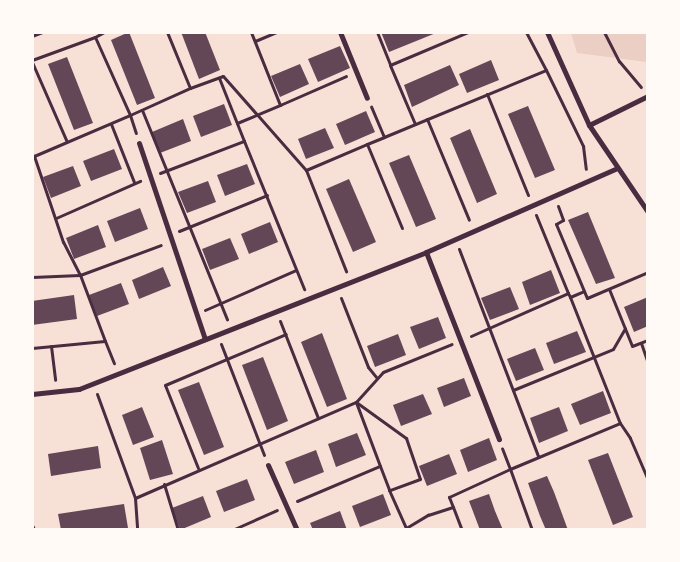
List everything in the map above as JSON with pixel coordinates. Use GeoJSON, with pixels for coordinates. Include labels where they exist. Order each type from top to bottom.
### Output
{"type":"FeatureCollection","features":[{"type":"Feature","properties":{"kind":"street"},"geometry":{"type":"LineString","coordinates":[[32,36],[40,32]]}},
{"type":"Feature","properties":{"kind":"street"},"geometry":{"type":"LineString","coordinates":[[340,32],[367,98]]}},
{"type":"Feature","properties":{"kind":"street"},"geometry":{"type":"LineString","coordinates":[[547,32],[589,125],[648,212]]}},
{"type":"Feature","properties":{"kind":"street"},"geometry":{"type":"LineString","coordinates":[[589,125],[648,96]]}},
{"type":"Feature","properties":{"kind":"street"},"geometry":{"type":"LineString","coordinates":[[139,143],[204,339]]}},
{"type":"Feature","properties":{"kind":"street"},"geometry":{"type":"LineString","coordinates":[[32,394],[56,392],[92,384],[119,374],[426,252],[617,168]]}},
{"type":"Feature","properties":{"kind":"street"},"geometry":{"type":"LineString","coordinates":[[426,252],[462,340],[499,439]]}},
{"type":"Feature","properties":{"kind":"street"},"geometry":{"type":"LineString","coordinates":[[268,465],[285,507],[297,530]]}},
{"type":"Feature","properties":{"kind":"path"},"geometry":{"type":"LineString","coordinates":[[67,142],[32,61],[104,32]]}},
{"type":"Feature","properties":{"kind":"path"},"geometry":{"type":"LineString","coordinates":[[167,32],[190,88]]}},
{"type":"Feature","properties":{"kind":"path"},"geometry":{"type":"LineString","coordinates":[[251,32],[280,106]]}},
{"type":"Feature","properties":{"kind":"path"},"geometry":{"type":"LineString","coordinates":[[255,41],[276,32]]}},
{"type":"Feature","properties":{"kind":"path"},"geometry":{"type":"LineString","coordinates":[[377,32],[415,124]]}},
{"type":"Feature","properties":{"kind":"path"},"geometry":{"type":"LineString","coordinates":[[390,65],[468,32]]}},
{"type":"Feature","properties":{"kind":"path"},"geometry":{"type":"LineString","coordinates":[[526,32],[583,146],[587,181]]}},
{"type":"Feature","properties":{"kind":"path"},"geometry":{"type":"LineString","coordinates":[[604,32],[619,61],[648,96]]}},
{"type":"Feature","properties":{"kind":"path"},"geometry":{"type":"LineString","coordinates":[[95,37],[130,115],[139,143]]}},
{"type":"Feature","properties":{"kind":"path"},"geometry":{"type":"LineString","coordinates":[[306,170],[546,70]]}},
{"type":"Feature","properties":{"kind":"path"},"geometry":{"type":"LineString","coordinates":[[237,123],[356,72]]}},
{"type":"Feature","properties":{"kind":"path"},"geometry":{"type":"LineString","coordinates":[[119,374],[80,276],[63,242],[33,157],[190,88],[223,76],[306,170],[350,283]]}},
{"type":"Feature","properties":{"kind":"path"},"geometry":{"type":"LineString","coordinates":[[219,78],[309,299]]}},
{"type":"Feature","properties":{"kind":"path"},"geometry":{"type":"LineString","coordinates":[[488,94],[620,423],[630,438],[648,480]]}},
{"type":"Feature","properties":{"kind":"path"},"geometry":{"type":"LineString","coordinates":[[367,98],[384,137]]}},
{"type":"Feature","properties":{"kind":"path"},"geometry":{"type":"LineString","coordinates":[[142,110],[165,171],[231,329]]}},
{"type":"Feature","properties":{"kind":"path"},"geometry":{"type":"LineString","coordinates":[[427,119],[474,231]]}},
{"type":"Feature","properties":{"kind":"path"},"geometry":{"type":"LineString","coordinates":[[111,124],[134,182]]}},
{"type":"Feature","properties":{"kind":"path"},"geometry":{"type":"LineString","coordinates":[[56,218],[150,176],[244,141]]}},
{"type":"Feature","properties":{"kind":"path"},"geometry":{"type":"LineString","coordinates":[[367,144],[402,228]]}},
{"type":"Feature","properties":{"kind":"path"},"geometry":{"type":"LineString","coordinates":[[32,277],[80,276],[171,238],[189,227],[266,196]]}},
{"type":"Feature","properties":{"kind":"path"},"geometry":{"type":"LineString","coordinates":[[554,196],[563,220],[556,224],[587,298],[648,272]]}},
{"type":"Feature","properties":{"kind":"path"},"geometry":{"type":"LineString","coordinates":[[455,239],[538,456]]}},
{"type":"Feature","properties":{"kind":"path"},"geometry":{"type":"LineString","coordinates":[[196,314],[296,270]]}},
{"type":"Feature","properties":{"kind":"path"},"geometry":{"type":"LineString","coordinates":[[337,288],[368,367],[376,377]]}},
{"type":"Feature","properties":{"kind":"path"},"geometry":{"type":"LineString","coordinates":[[610,289],[632,346],[648,340]]}},
{"type":"Feature","properties":{"kind":"path"},"geometry":{"type":"LineString","coordinates":[[570,297],[584,291]]}},
{"type":"Feature","properties":{"kind":"path"},"geometry":{"type":"LineString","coordinates":[[135,498],[198,468],[356,402],[376,377],[568,292]]}},
{"type":"Feature","properties":{"kind":"path"},"geometry":{"type":"LineString","coordinates":[[277,311],[318,418]]}},
{"type":"Feature","properties":{"kind":"path"},"geometry":{"type":"LineString","coordinates":[[513,390],[613,348],[625,328]]}},
{"type":"Feature","properties":{"kind":"path"},"geometry":{"type":"LineString","coordinates":[[218,334],[260,443]]}},
{"type":"Feature","properties":{"kind":"path"},"geometry":{"type":"LineString","coordinates":[[198,468],[165,385],[226,357],[286,334]]}},
{"type":"Feature","properties":{"kind":"path"},"geometry":{"type":"LineString","coordinates":[[32,348],[106,341]]}},
{"type":"Feature","properties":{"kind":"path"},"geometry":{"type":"LineString","coordinates":[[641,343],[648,362]]}},
{"type":"Feature","properties":{"kind":"path"},"geometry":{"type":"LineString","coordinates":[[51,346],[56,392]]}},
{"type":"Feature","properties":{"kind":"path"},"geometry":{"type":"LineString","coordinates":[[92,384],[135,498],[137,530]]}},
{"type":"Feature","properties":{"kind":"path"},"geometry":{"type":"LineString","coordinates":[[356,402],[404,529],[428,515],[452,507]]}},
{"type":"Feature","properties":{"kind":"path"},"geometry":{"type":"LineString","coordinates":[[356,402],[406,438],[420,479],[389,490]]}},
{"type":"Feature","properties":{"kind":"path"},"geometry":{"type":"LineString","coordinates":[[462,530],[449,497],[538,456],[620,423]]}},
{"type":"Feature","properties":{"kind":"path"},"geometry":{"type":"LineString","coordinates":[[499,439],[532,530]]}},
{"type":"Feature","properties":{"kind":"path"},"geometry":{"type":"LineString","coordinates":[[232,530],[380,466]]}},
{"type":"Feature","properties":{"kind":"path"},"geometry":{"type":"LineString","coordinates":[[164,484],[178,530]]}},
{"type":"Feature","properties":{"kind":"shaded area"},"geometry":{"type":"Polygon","coordinates":[[[571,33],[647,33],[647,62],[577,53],[571,33]]]}},
{"type":"Feature","properties":{"kind":"building"},"geometry":{"type":"Polygon","coordinates":[[[129,32],[155,98],[137,105],[111,40],[129,32]]]}},
{"type":"Feature","properties":{"kind":"building"},"geometry":{"type":"Polygon","coordinates":[[[181,32],[205,32],[220,70],[199,79],[181,32]]]}},
{"type":"Feature","properties":{"kind":"building"},"geometry":{"type":"Polygon","coordinates":[[[381,32],[436,32],[436,33],[389,52],[381,32]]]}},
{"type":"Feature","properties":{"kind":"building"},"geometry":{"type":"Polygon","coordinates":[[[340,46],[350,68],[318,82],[308,59],[340,46]]]}},
{"type":"Feature","properties":{"kind":"building"},"geometry":{"type":"Polygon","coordinates":[[[67,57],[93,123],[74,130],[48,64],[67,57]]]}},
{"type":"Feature","properties":{"kind":"building"},"geometry":{"type":"Polygon","coordinates":[[[491,60],[499,80],[467,93],[459,74],[491,60]]]}},
{"type":"Feature","properties":{"kind":"building"},"geometry":{"type":"Polygon","coordinates":[[[300,64],[309,84],[280,97],[271,76],[300,64]]]}},
{"type":"Feature","properties":{"kind":"building"},"geometry":{"type":"Polygon","coordinates":[[[450,65],[459,85],[412,107],[404,85],[450,65]]]}},
{"type":"Feature","properties":{"kind":"building"},"geometry":{"type":"Polygon","coordinates":[[[224,104],[232,125],[201,137],[193,116],[224,104]]]}},
{"type":"Feature","properties":{"kind":"building"},"geometry":{"type":"Polygon","coordinates":[[[528,106],[555,170],[535,178],[508,114],[528,106]]]}},
{"type":"Feature","properties":{"kind":"building"},"geometry":{"type":"Polygon","coordinates":[[[366,111],[375,132],[345,145],[336,124],[366,111]]]}},
{"type":"Feature","properties":{"kind":"building"},"geometry":{"type":"Polygon","coordinates":[[[183,119],[191,141],[160,153],[152,132],[183,119]]]}},
{"type":"Feature","properties":{"kind":"building"},"geometry":{"type":"Polygon","coordinates":[[[325,128],[334,148],[306,159],[298,139],[325,128]]]}},
{"type":"Feature","properties":{"kind":"building"},"geometry":{"type":"Polygon","coordinates":[[[470,129],[497,194],[477,203],[450,138],[470,129]]]}},
{"type":"Feature","properties":{"kind":"building"},"geometry":{"type":"Polygon","coordinates":[[[114,149],[122,169],[91,181],[83,161],[114,149]]]}},
{"type":"Feature","properties":{"kind":"building"},"geometry":{"type":"Polygon","coordinates":[[[409,155],[436,219],[416,227],[389,163],[409,155]]]}},
{"type":"Feature","properties":{"kind":"building"},"geometry":{"type":"Polygon","coordinates":[[[247,164],[255,184],[225,196],[217,175],[247,164]]]}},
{"type":"Feature","properties":{"kind":"building"},"geometry":{"type":"Polygon","coordinates":[[[73,166],[81,186],[51,198],[43,177],[73,166]]]}},
{"type":"Feature","properties":{"kind":"building"},"geometry":{"type":"Polygon","coordinates":[[[349,179],[376,242],[353,252],[326,189],[349,179]]]}},
{"type":"Feature","properties":{"kind":"building"},"geometry":{"type":"Polygon","coordinates":[[[208,181],[216,202],[187,213],[178,192],[208,181]]]}},
{"type":"Feature","properties":{"kind":"building"},"geometry":{"type":"Polygon","coordinates":[[[140,208],[148,229],[115,242],[107,221],[140,208]]]}},
{"type":"Feature","properties":{"kind":"building"},"geometry":{"type":"Polygon","coordinates":[[[588,212],[615,278],[596,284],[568,220],[588,212]]]}},
{"type":"Feature","properties":{"kind":"building"},"geometry":{"type":"Polygon","coordinates":[[[270,222],[278,242],[249,254],[241,234],[270,222]]]}},
{"type":"Feature","properties":{"kind":"building"},"geometry":{"type":"Polygon","coordinates":[[[98,225],[106,247],[74,259],[66,238],[98,225]]]}},
{"type":"Feature","properties":{"kind":"building"},"geometry":{"type":"Polygon","coordinates":[[[230,238],[239,259],[210,270],[202,249],[230,238]]]}},
{"type":"Feature","properties":{"kind":"building"},"geometry":{"type":"Polygon","coordinates":[[[163,267],[171,286],[139,299],[132,280],[163,267]]]}},
{"type":"Feature","properties":{"kind":"building"},"geometry":{"type":"Polygon","coordinates":[[[551,270],[560,293],[530,305],[522,282],[551,270]]]}},
{"type":"Feature","properties":{"kind":"building"},"geometry":{"type":"Polygon","coordinates":[[[121,283],[129,304],[97,316],[89,295],[121,283]]]}},
{"type":"Feature","properties":{"kind":"building"},"geometry":{"type":"Polygon","coordinates":[[[510,287],[519,309],[490,320],[481,298],[510,287]]]}},
{"type":"Feature","properties":{"kind":"building"},"geometry":{"type":"Polygon","coordinates":[[[74,295],[77,319],[32,325],[32,301],[74,295]]]}},
{"type":"Feature","properties":{"kind":"building"},"geometry":{"type":"Polygon","coordinates":[[[648,297],[648,326],[634,332],[624,307],[648,297]]]}},
{"type":"Feature","properties":{"kind":"building"},"geometry":{"type":"Polygon","coordinates":[[[438,317],[446,338],[419,349],[410,327],[438,317]]]}},
{"type":"Feature","properties":{"kind":"building"},"geometry":{"type":"Polygon","coordinates":[[[577,331],[586,352],[554,364],[546,343],[577,331]]]}},
{"type":"Feature","properties":{"kind":"building"},"geometry":{"type":"Polygon","coordinates":[[[322,333],[347,399],[327,407],[301,342],[322,333]]]}},
{"type":"Feature","properties":{"kind":"building"},"geometry":{"type":"Polygon","coordinates":[[[398,334],[406,355],[375,367],[367,346],[398,334]]]}},
{"type":"Feature","properties":{"kind":"building"},"geometry":{"type":"Polygon","coordinates":[[[535,348],[544,370],[516,381],[507,359],[535,348]]]}},
{"type":"Feature","properties":{"kind":"building"},"geometry":{"type":"Polygon","coordinates":[[[263,357],[288,421],[267,430],[242,365],[263,357]]]}},
{"type":"Feature","properties":{"kind":"building"},"geometry":{"type":"Polygon","coordinates":[[[464,378],[471,396],[444,407],[437,388],[464,378]]]}},
{"type":"Feature","properties":{"kind":"building"},"geometry":{"type":"Polygon","coordinates":[[[199,382],[224,447],[204,455],[178,390],[199,382]]]}},
{"type":"Feature","properties":{"kind":"building"},"geometry":{"type":"Polygon","coordinates":[[[603,391],[611,413],[580,425],[571,404],[603,391]]]}},
{"type":"Feature","properties":{"kind":"building"},"geometry":{"type":"Polygon","coordinates":[[[423,394],[432,414],[401,426],[393,405],[423,394]]]}},
{"type":"Feature","properties":{"kind":"building"},"geometry":{"type":"Polygon","coordinates":[[[142,407],[154,437],[133,445],[122,415],[142,407]]]}},
{"type":"Feature","properties":{"kind":"building"},"geometry":{"type":"Polygon","coordinates":[[[559,407],[568,431],[539,443],[530,418],[559,407]]]}},
{"type":"Feature","properties":{"kind":"building"},"geometry":{"type":"Polygon","coordinates":[[[357,433],[366,455],[336,467],[328,444],[357,433]]]}},
{"type":"Feature","properties":{"kind":"building"},"geometry":{"type":"Polygon","coordinates":[[[489,438],[497,460],[468,472],[460,450],[489,438]]]}},
{"type":"Feature","properties":{"kind":"building"},"geometry":{"type":"Polygon","coordinates":[[[162,440],[173,474],[150,480],[140,448],[162,440]]]}},
{"type":"Feature","properties":{"kind":"building"},"geometry":{"type":"Polygon","coordinates":[[[98,446],[101,468],[51,476],[48,454],[98,446]]]}},
{"type":"Feature","properties":{"kind":"building"},"geometry":{"type":"Polygon","coordinates":[[[316,450],[324,472],[294,484],[285,462],[316,450]]]}},
{"type":"Feature","properties":{"kind":"building"},"geometry":{"type":"Polygon","coordinates":[[[608,453],[633,517],[613,525],[588,460],[608,453]]]}},
{"type":"Feature","properties":{"kind":"building"},"geometry":{"type":"Polygon","coordinates":[[[449,454],[457,474],[427,486],[419,466],[449,454]]]}},
{"type":"Feature","properties":{"kind":"building"},"geometry":{"type":"Polygon","coordinates":[[[547,476],[568,530],[546,530],[540,516],[528,483],[547,476]]]}},
{"type":"Feature","properties":{"kind":"building"},"geometry":{"type":"Polygon","coordinates":[[[247,479],[255,500],[224,512],[216,491],[247,479]]]}},
{"type":"Feature","properties":{"kind":"building"},"geometry":{"type":"Polygon","coordinates":[[[383,494],[391,515],[360,527],[352,506],[383,494]]]}},
{"type":"Feature","properties":{"kind":"building"},"geometry":{"type":"Polygon","coordinates":[[[489,494],[503,530],[480,530],[469,501],[489,494]]]}},
{"type":"Feature","properties":{"kind":"building"},"geometry":{"type":"Polygon","coordinates":[[[203,496],[211,517],[180,530],[172,508],[203,496]]]}},
{"type":"Feature","properties":{"kind":"building"},"geometry":{"type":"Polygon","coordinates":[[[124,504],[128,528],[61,530],[58,514],[124,504]]]}},
{"type":"Feature","properties":{"kind":"building"},"geometry":{"type":"Polygon","coordinates":[[[340,511],[347,530],[313,530],[310,523],[340,511]]]}}]}
